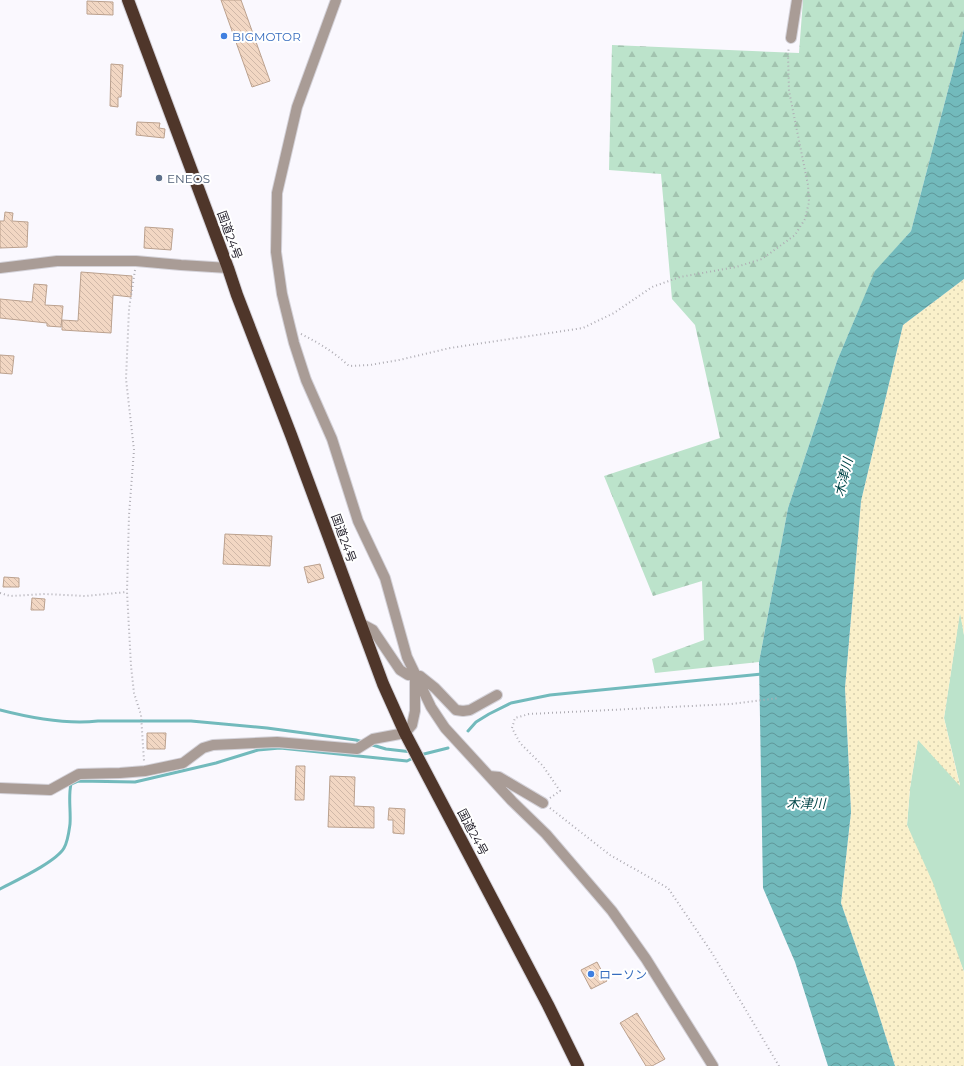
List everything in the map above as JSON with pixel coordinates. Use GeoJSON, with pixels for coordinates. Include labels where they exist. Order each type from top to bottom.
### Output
{"type":"FeatureCollection","features":[{"type":"Feature","properties":{"kind":"highway","name":"国道24号"},"geometry":{"type":"LineString","coordinates":[[128,0],[383,684],[407,738],[548,1005],[578,1066]]}},
{"type":"Feature","properties":{"kind":"street"},"geometry":{"type":"LineString","coordinates":[[336,0],[297,107],[277,193],[276,252],[282,294],[294,343],[306,380],[332,440],[358,521],[386,578],[407,658],[431,707],[445,728],[489,776],[546,834],[612,911],[646,960],[713,1066]]}},
{"type":"Feature","properties":{"kind":"street"},"geometry":{"type":"LineString","coordinates":[[791,38],[797,0]]}},
{"type":"Feature","properties":{"kind":"street"},"geometry":{"type":"LineString","coordinates":[[0,268],[57,261],[136,261],[228,268]]}},
{"type":"Feature","properties":{"kind":"street"},"geometry":{"type":"LineString","coordinates":[[360,623],[373,630],[400,670],[408,675],[420,676],[435,688],[456,710],[470,710],[497,695]]}},
{"type":"Feature","properties":{"kind":"street"},"geometry":{"type":"LineString","coordinates":[[0,788],[50,790],[79,774],[145,771],[183,763],[203,748],[213,745],[277,742],[356,749],[373,739],[407,738],[412,726],[415,711],[414,675]]}},
{"type":"Feature","properties":{"kind":"street"},"geometry":{"type":"LineString","coordinates":[[489,776],[500,777],[543,803]]}},
{"type":"Feature","properties":{"kind":"path"},"geometry":{"type":"LineString","coordinates":[[290,328],[321,344],[338,355],[348,366],[370,365],[450,348],[583,328],[614,313],[652,287],[680,277],[736,267],[762,259],[795,235],[805,219],[809,202],[808,185],[789,91],[788,53],[791,38]]}},
{"type":"Feature","properties":{"kind":"path"},"geometry":{"type":"LineString","coordinates":[[136,261],[129,310],[126,379],[134,450],[129,515],[127,592],[134,693],[142,715],[145,771]]}},
{"type":"Feature","properties":{"kind":"path"},"geometry":{"type":"LineString","coordinates":[[0,594],[10,596],[45,594],[84,596],[127,592]]}},
{"type":"Feature","properties":{"kind":"path"},"geometry":{"type":"LineString","coordinates":[[779,698],[731,704],[529,714],[515,718],[512,728],[520,743],[543,766],[560,791],[543,803],[610,855],[668,888],[712,953],[779,1066]]}},
{"type":"Feature","properties":{"kind":"green space"},"geometry":{"type":"Polygon","coordinates":[[[803,0],[964,0],[964,29],[911,231],[875,272],[837,361],[788,508],[759,662],[655,673],[652,659],[704,640],[702,581],[653,596],[604,476],[720,438],[695,325],[672,299],[661,174],[609,170],[612,45],[799,53],[803,0]]]}},
{"type":"Feature","properties":{"kind":"green space"},"geometry":{"type":"Polygon","coordinates":[[[960,611],[964,635],[964,972],[907,825],[910,788],[918,739],[960,785],[944,718],[960,611]]]}},
{"type":"Feature","properties":{"kind":"sand"},"geometry":{"type":"Polygon","coordinates":[[[964,279],[964,635],[960,613],[944,718],[960,786],[918,740],[910,788],[907,825],[933,883],[964,972],[964,1066],[895,1066],[841,903],[851,812],[845,688],[861,501],[903,325],[964,279]]]}},
{"type":"Feature","properties":{"kind":"water","name":"木津川"},"geometry":{"type":"Polygon","coordinates":[[[964,29],[964,279],[903,325],[861,501],[845,688],[851,812],[841,903],[895,1066],[828,1066],[795,962],[763,888],[759,662],[788,508],[837,361],[875,271],[911,231],[964,29]]]}},
{"type":"Feature","properties":{"kind":"building"},"geometry":{"type":"Polygon","coordinates":[[[221,0],[241,0],[270,81],[252,87],[221,0]]]}},
{"type":"Feature","properties":{"kind":"building"},"geometry":{"type":"Polygon","coordinates":[[[87,1],[113,2],[113,15],[87,14],[87,1]]]}},
{"type":"Feature","properties":{"kind":"building"},"geometry":{"type":"Polygon","coordinates":[[[111,64],[123,65],[121,97],[118,97],[118,107],[110,106],[111,64]]]}},
{"type":"Feature","properties":{"kind":"building"},"geometry":{"type":"Polygon","coordinates":[[[137,122],[160,123],[159,128],[165,129],[164,138],[136,135],[137,122]]]}},
{"type":"Feature","properties":{"kind":"building"},"geometry":{"type":"Polygon","coordinates":[[[5,212],[13,213],[12,221],[28,222],[27,247],[0,248],[0,221],[4,221],[5,212]]]}},
{"type":"Feature","properties":{"kind":"building"},"geometry":{"type":"Polygon","coordinates":[[[145,227],[173,229],[171,250],[144,248],[145,227]]]}},
{"type":"Feature","properties":{"kind":"building"},"geometry":{"type":"Polygon","coordinates":[[[81,272],[132,276],[131,297],[113,295],[111,333],[62,330],[62,320],[78,321],[81,272]]]}},
{"type":"Feature","properties":{"kind":"building"},"geometry":{"type":"Polygon","coordinates":[[[34,284],[47,285],[45,305],[63,306],[61,327],[47,326],[47,323],[0,318],[0,299],[32,302],[34,284]]]}},
{"type":"Feature","properties":{"kind":"building"},"geometry":{"type":"Polygon","coordinates":[[[0,355],[14,356],[12,374],[0,373],[0,355]]]}},
{"type":"Feature","properties":{"kind":"building"},"geometry":{"type":"Polygon","coordinates":[[[225,534],[272,536],[270,566],[223,564],[225,534]]]}},
{"type":"Feature","properties":{"kind":"building"},"geometry":{"type":"Polygon","coordinates":[[[320,564],[324,578],[308,583],[304,567],[320,564]]]}},
{"type":"Feature","properties":{"kind":"building"},"geometry":{"type":"Polygon","coordinates":[[[4,577],[19,578],[19,587],[3,587],[4,577]]]}},
{"type":"Feature","properties":{"kind":"building"},"geometry":{"type":"Polygon","coordinates":[[[32,598],[45,599],[44,610],[31,610],[32,598]]]}},
{"type":"Feature","properties":{"kind":"building"},"geometry":{"type":"Polygon","coordinates":[[[147,733],[166,733],[165,749],[147,749],[147,733]]]}},
{"type":"Feature","properties":{"kind":"building"},"geometry":{"type":"Polygon","coordinates":[[[296,766],[305,766],[304,800],[295,800],[296,766]]]}},
{"type":"Feature","properties":{"kind":"building"},"geometry":{"type":"Polygon","coordinates":[[[330,776],[355,777],[354,806],[374,807],[374,828],[328,827],[330,776]]]}},
{"type":"Feature","properties":{"kind":"building"},"geometry":{"type":"Polygon","coordinates":[[[389,808],[405,809],[404,834],[393,833],[393,820],[388,820],[389,808]]]}},
{"type":"Feature","properties":{"kind":"building"},"geometry":{"type":"Polygon","coordinates":[[[597,962],[607,981],[591,989],[581,970],[597,962]]]}},
{"type":"Feature","properties":{"kind":"building"},"geometry":{"type":"Polygon","coordinates":[[[637,1013],[665,1059],[652,1066],[646,1066],[620,1023],[637,1013]]]}},
{"type":"Feature","properties":{"kind":"waterway"},"geometry":{"type":"LineString","coordinates":[[468,731],[476,722],[511,703],[550,695],[762,674]]}},
{"type":"Feature","properties":{"kind":"waterway"},"geometry":{"type":"LineString","coordinates":[[0,710],[36,718],[74,722],[191,721],[267,728],[363,742]]}},
{"type":"Feature","properties":{"kind":"waterway"},"geometry":{"type":"LineString","coordinates":[[369,744],[386,749],[412,752]]}},
{"type":"Feature","properties":{"kind":"waterway"},"geometry":{"type":"LineString","coordinates":[[0,889],[44,865],[53,859],[64,848],[70,824],[71,784],[78,781],[135,782],[216,763],[258,750],[280,748],[407,761],[415,757]]}},
{"type":"Feature","properties":{"kind":"waterway"},"geometry":{"type":"LineString","coordinates":[[420,755],[448,748]]}},
{"type":"Feature","properties":{"kind":"place","name":"BIGMOTOR"},"geometry":{"type":"Point","coordinates":[224,36]}},
{"type":"Feature","properties":{"kind":"place","name":"ENEOS"},"geometry":{"type":"Point","coordinates":[159,178]}},
{"type":"Feature","properties":{"kind":"place","name":"ローソン"},"geometry":{"type":"Point","coordinates":[591,974]}}]}
